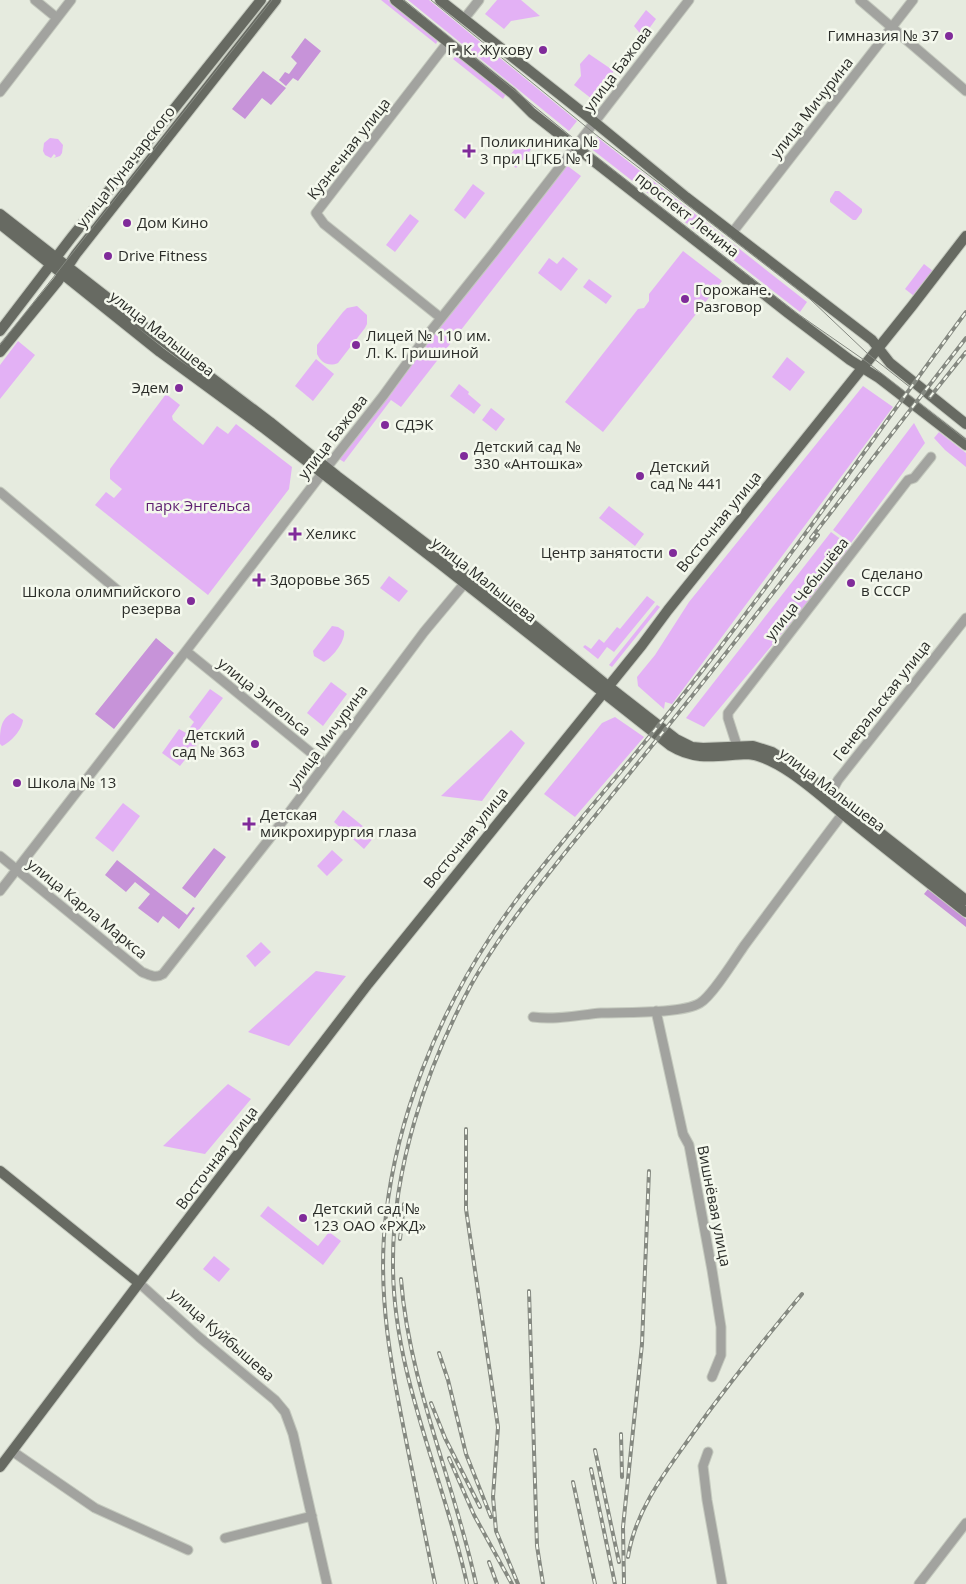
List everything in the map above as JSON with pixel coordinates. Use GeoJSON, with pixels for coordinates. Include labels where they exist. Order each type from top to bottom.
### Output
{"type":"FeatureCollection","features":[{"type":"Feature","properties":{"kind":"main road","name":"улица Луначарского"},"geometry":{"type":"LineString","coordinates":[[0,331],[55,262],[71,238],[261,0]]}},
{"type":"Feature","properties":{"kind":"main road","name":"улица Луначарского"},"geometry":{"type":"LineString","coordinates":[[0,352],[276,0]]}},
{"type":"Feature","properties":{"kind":"main road","name":"проспект Ленина"},"geometry":{"type":"LineString","coordinates":[[395,0],[512,93],[532,113],[788,313],[887,384],[966,445]]}},
{"type":"Feature","properties":{"kind":"main road","name":"проспект Ленина"},"geometry":{"type":"LineString","coordinates":[[440,0],[732,233],[872,340],[890,363],[966,424]]}},
{"type":"Feature","properties":{"kind":"main road","name":"улица Малышева"},"geometry":{"type":"LineString","coordinates":[[0,214],[190,375],[324,470],[536,627],[664,741],[681,752],[703,757],[747,754],[762,757],[782,768],[833,806],[845,811],[966,900]]}},
{"type":"Feature","properties":{"kind":"main road","name":"улица Малышева"},"geometry":{"type":"LineString","coordinates":[[0,224],[55,262]]}},
{"type":"Feature","properties":{"kind":"main road","name":"Восточная улица"},"geometry":{"type":"LineString","coordinates":[[0,1467],[397,948],[863,368],[966,236]]}},
{"type":"Feature","properties":{"kind":"main road","name":"улица Малышева"},"geometry":{"type":"LineString","coordinates":[[324,470],[464,584],[605,690],[686,745],[703,748],[753,746],[772,752],[799,769],[831,793],[845,811],[966,912]]}},
{"type":"Feature","properties":{"kind":"main road","name":"улица Куйбышева"},"geometry":{"type":"LineString","coordinates":[[0,1171],[139,1283]]}},
{"type":"Feature","properties":{"kind":"street"},"geometry":{"type":"LineString","coordinates":[[36,0],[57,18]]}},
{"type":"Feature","properties":{"kind":"street"},"geometry":{"type":"LineString","coordinates":[[0,92],[71,0]]}},
{"type":"Feature","properties":{"kind":"street"},"geometry":{"type":"LineString","coordinates":[[464,19],[479,0]]}},
{"type":"Feature","properties":{"kind":"street","name":"улица Бажова"},"geometry":{"type":"LineString","coordinates":[[0,892],[441,318],[689,0]]}},
{"type":"Feature","properties":{"kind":"street"},"geometry":{"type":"LineString","coordinates":[[860,0],[966,91]]}},
{"type":"Feature","properties":{"kind":"street","name":"улица Мичурина"},"geometry":{"type":"LineString","coordinates":[[732,233],[913,0]]}},
{"type":"Feature","properties":{"kind":"street","name":"Кузнечная улица"},"geometry":{"type":"LineString","coordinates":[[441,318],[324,224],[316,213],[448,42]]}},
{"type":"Feature","properties":{"kind":"street","name":"улица Чебышёва"},"geometry":{"type":"LineString","coordinates":[[737,746],[728,713],[908,480],[914,478],[931,458]]}},
{"type":"Feature","properties":{"kind":"street"},"geometry":{"type":"LineString","coordinates":[[0,492],[122,594]]}},
{"type":"Feature","properties":{"kind":"street","name":"улица Мичурина"},"geometry":{"type":"LineString","coordinates":[[159,977],[254,859],[424,632],[464,584]]}},
{"type":"Feature","properties":{"kind":"street","name":"Генеральская улица"},"geometry":{"type":"LineString","coordinates":[[831,793],[838,780],[966,618]]}},
{"type":"Feature","properties":{"kind":"street","name":"улица Энгельса"},"geometry":{"type":"LineString","coordinates":[[186,652],[325,764]]}},
{"type":"Feature","properties":{"kind":"street"},"geometry":{"type":"LineString","coordinates":[[831,793],[833,806]]}},
{"type":"Feature","properties":{"kind":"street"},"geometry":{"type":"LineString","coordinates":[[533,1017],[549,1019],[600,1013],[656,1011],[700,1003],[808,857],[845,811]]}},
{"type":"Feature","properties":{"kind":"street","name":"улица Карла Маркса"},"geometry":{"type":"LineString","coordinates":[[0,856],[142,972],[159,977]]}},
{"type":"Feature","properties":{"kind":"street","name":"Вишнёвая улица"},"geometry":{"type":"LineString","coordinates":[[656,1011],[683,1134],[689,1145],[721,1327],[720,1354],[712,1377]]}},
{"type":"Feature","properties":{"kind":"street","name":"улица Куйбышева"},"geometry":{"type":"LineString","coordinates":[[139,1283],[199,1337],[275,1400],[285,1412],[293,1434],[327,1584]]}},
{"type":"Feature","properties":{"kind":"street"},"geometry":{"type":"LineString","coordinates":[[12,1451],[95,1508],[188,1550]]}},
{"type":"Feature","properties":{"kind":"street"},"geometry":{"type":"LineString","coordinates":[[708,1452],[703,1466],[722,1584]]}},
{"type":"Feature","properties":{"kind":"street"},"geometry":{"type":"LineString","coordinates":[[225,1538],[312,1516]]}},
{"type":"Feature","properties":{"kind":"street"},"geometry":{"type":"LineString","coordinates":[[919,1584],[966,1523]]}},
{"type":"Feature","properties":{"kind":"green space"},"geometry":{"type":"Polygon","coordinates":[[[381,0],[388,0],[438,40],[436,44],[381,0]]]}},
{"type":"Feature","properties":{"kind":"green space"},"geometry":{"type":"Polygon","coordinates":[[[408,0],[429,0],[577,121],[569,131],[408,0]]]}},
{"type":"Feature","properties":{"kind":"green space"},"geometry":{"type":"Polygon","coordinates":[[[497,0],[521,0],[540,16],[511,21],[504,29],[485,14],[497,0]]]}},
{"type":"Feature","properties":{"kind":"green space"},"geometry":{"type":"Polygon","coordinates":[[[646,10],[656,19],[643,37],[634,26],[646,10]]]}},
{"type":"Feature","properties":{"kind":"green space"},"geometry":{"type":"Polygon","coordinates":[[[589,54],[614,71],[592,99],[574,85],[581,76],[580,64],[589,54]]]}},
{"type":"Feature","properties":{"kind":"green space"},"geometry":{"type":"Polygon","coordinates":[[[457,55],[506,94],[503,99],[453,59],[457,55]]]}},
{"type":"Feature","properties":{"kind":"green space"},"geometry":{"type":"Polygon","coordinates":[[[597,137],[807,302],[800,312],[589,147],[597,137]]]}},
{"type":"Feature","properties":{"kind":"green space"},"geometry":{"type":"Polygon","coordinates":[[[50,138],[58,139],[63,145],[60,156],[54,158],[56,156],[54,154],[51,158],[45,155],[43,151],[44,143],[50,138]]]}},
{"type":"Feature","properties":{"kind":"green space"},"geometry":{"type":"Polygon","coordinates":[[[524,138],[534,146],[516,168],[506,160],[524,138]]]}},
{"type":"Feature","properties":{"kind":"green space"},"geometry":{"type":"Polygon","coordinates":[[[565,164],[581,176],[401,407],[391,400],[344,462],[339,459],[565,164]]]}},
{"type":"Feature","properties":{"kind":"green space"},"geometry":{"type":"Polygon","coordinates":[[[473,184],[485,193],[465,219],[454,210],[473,184]]]}},
{"type":"Feature","properties":{"kind":"green space"},"geometry":{"type":"Polygon","coordinates":[[[835,191],[839,191],[862,209],[856,220],[853,220],[830,202],[835,191]]]}},
{"type":"Feature","properties":{"kind":"green space"},"geometry":{"type":"Polygon","coordinates":[[[410,214],[419,221],[395,252],[386,245],[410,214]]]}},
{"type":"Feature","properties":{"kind":"green space"},"geometry":{"type":"Polygon","coordinates":[[[683,251],[722,281],[603,432],[565,402],[638,309],[644,308],[649,301],[649,294],[683,251]]]}},
{"type":"Feature","properties":{"kind":"green space"},"geometry":{"type":"Polygon","coordinates":[[[563,257],[578,269],[561,291],[538,273],[549,258],[557,264],[563,257]]]}},
{"type":"Feature","properties":{"kind":"green space"},"geometry":{"type":"Polygon","coordinates":[[[924,264],[933,271],[914,296],[905,289],[924,264]]]}},
{"type":"Feature","properties":{"kind":"green space"},"geometry":{"type":"Polygon","coordinates":[[[589,279],[612,296],[606,304],[583,287],[589,279]]]}},
{"type":"Feature","properties":{"kind":"green space"},"geometry":{"type":"Polygon","coordinates":[[[357,306],[367,315],[365,328],[338,363],[331,365],[321,360],[317,354],[317,345],[347,308],[357,306]]]}},
{"type":"Feature","properties":{"kind":"green space"},"geometry":{"type":"Polygon","coordinates":[[[18,341],[35,355],[0,399],[0,365],[18,341]]]}},
{"type":"Feature","properties":{"kind":"green space"},"geometry":{"type":"Polygon","coordinates":[[[787,357],[805,372],[790,391],[772,377],[787,357]]]}},
{"type":"Feature","properties":{"kind":"green space"},"geometry":{"type":"Polygon","coordinates":[[[316,359],[334,374],[313,401],[295,386],[316,359]]]}},
{"type":"Feature","properties":{"kind":"green space"},"geometry":{"type":"Polygon","coordinates":[[[459,384],[481,405],[474,414],[450,396],[459,384]]]}},
{"type":"Feature","properties":{"kind":"green space"},"geometry":{"type":"Polygon","coordinates":[[[863,386],[893,407],[672,704],[665,702],[664,709],[638,686],[637,677],[655,655],[689,602],[863,386]]]}},
{"type":"Feature","properties":{"kind":"green space","name":"парк Энгельса"},"geometry":{"type":"Polygon","coordinates":[[[166,394],[180,405],[172,416],[173,420],[203,445],[217,426],[228,434],[236,424],[292,467],[289,489],[208,595],[95,505],[106,492],[114,498],[122,489],[110,479],[110,469],[166,394]]]}},
{"type":"Feature","properties":{"kind":"green space"},"geometry":{"type":"Polygon","coordinates":[[[491,408],[505,419],[496,431],[482,420],[491,408]]]}},
{"type":"Feature","properties":{"kind":"green space"},"geometry":{"type":"Polygon","coordinates":[[[914,423],[925,443],[851,543],[833,530],[914,423]]]}},
{"type":"Feature","properties":{"kind":"green space"},"geometry":{"type":"Polygon","coordinates":[[[939,432],[966,453],[966,467],[945,450],[934,438],[939,432]]]}},
{"type":"Feature","properties":{"kind":"green space"},"geometry":{"type":"Polygon","coordinates":[[[609,506],[644,534],[635,546],[599,518],[609,506]]]}},
{"type":"Feature","properties":{"kind":"green space"},"geometry":{"type":"Polygon","coordinates":[[[831,532],[853,548],[704,727],[686,718],[831,532]]]}},
{"type":"Feature","properties":{"kind":"green space"},"geometry":{"type":"Polygon","coordinates":[[[389,576],[408,591],[399,602],[380,588],[389,576]]]}},
{"type":"Feature","properties":{"kind":"green space"},"geometry":{"type":"Polygon","coordinates":[[[647,596],[655,602],[614,652],[607,647],[598,659],[583,647],[585,645],[591,649],[599,639],[604,643],[617,627],[620,629],[647,596]]]}},
{"type":"Feature","properties":{"kind":"green space"},"geometry":{"type":"Polygon","coordinates":[[[657,605],[660,607],[612,667],[609,665],[657,605]]]}},
{"type":"Feature","properties":{"kind":"green space"},"geometry":{"type":"Polygon","coordinates":[[[332,626],[344,631],[344,635],[338,649],[324,662],[314,656],[313,651],[332,626]]]}},
{"type":"Feature","properties":{"kind":"green space"},"geometry":{"type":"Polygon","coordinates":[[[331,682],[347,694],[323,726],[307,713],[331,682]]]}},
{"type":"Feature","properties":{"kind":"green space"},"geometry":{"type":"Polygon","coordinates":[[[210,689],[223,698],[192,739],[198,743],[180,766],[162,753],[179,729],[186,733],[194,722],[189,717],[210,689]]]}},
{"type":"Feature","properties":{"kind":"green space"},"geometry":{"type":"Polygon","coordinates":[[[13,713],[23,720],[21,728],[9,742],[2,746],[0,744],[0,735],[3,722],[5,718],[13,713]]]}},
{"type":"Feature","properties":{"kind":"green space"},"geometry":{"type":"Polygon","coordinates":[[[615,717],[644,737],[575,817],[544,794],[602,723],[615,717]]]}},
{"type":"Feature","properties":{"kind":"green space"},"geometry":{"type":"Polygon","coordinates":[[[511,730],[525,743],[482,801],[441,796],[511,730]]]}},
{"type":"Feature","properties":{"kind":"green space"},"geometry":{"type":"Polygon","coordinates":[[[123,803],[140,816],[113,852],[95,838],[123,803]]]}},
{"type":"Feature","properties":{"kind":"green space"},"geometry":{"type":"Polygon","coordinates":[[[343,810],[375,836],[364,849],[334,822],[343,810]]]}},
{"type":"Feature","properties":{"kind":"green space"},"geometry":{"type":"Polygon","coordinates":[[[332,850],[343,860],[327,876],[317,866],[332,850]]]}},
{"type":"Feature","properties":{"kind":"green space"},"geometry":{"type":"Polygon","coordinates":[[[261,942],[271,952],[255,967],[246,956],[261,942]]]}},
{"type":"Feature","properties":{"kind":"green space"},"geometry":{"type":"Polygon","coordinates":[[[316,971],[346,976],[289,1046],[248,1032],[316,971]]]}},
{"type":"Feature","properties":{"kind":"green space"},"geometry":{"type":"Polygon","coordinates":[[[228,1084],[251,1099],[205,1154],[163,1146],[228,1084]]]}},
{"type":"Feature","properties":{"kind":"green space"},"geometry":{"type":"Polygon","coordinates":[[[268,1206],[318,1246],[329,1232],[341,1241],[323,1265],[260,1216],[268,1206]]]}},
{"type":"Feature","properties":{"kind":"green space"},"geometry":{"type":"Polygon","coordinates":[[[214,1256],[230,1269],[219,1282],[203,1269],[214,1256]]]}},
{"type":"Feature","properties":{"kind":"shaded area"},"geometry":{"type":"Polygon","coordinates":[[[305,38],[321,51],[298,81],[293,78],[286,86],[279,80],[285,72],[289,74],[297,63],[291,57],[305,38]]]}},
{"type":"Feature","properties":{"kind":"shaded area"},"geometry":{"type":"Polygon","coordinates":[[[263,71],[286,88],[271,105],[262,98],[245,119],[232,109],[263,71]]]}},
{"type":"Feature","properties":{"kind":"shaded area"},"geometry":{"type":"Polygon","coordinates":[[[156,638],[174,653],[114,729],[95,714],[156,638]]]}},
{"type":"Feature","properties":{"kind":"shaded area"},"geometry":{"type":"Polygon","coordinates":[[[214,848],[226,857],[195,898],[182,888],[214,848]]]}},
{"type":"Feature","properties":{"kind":"shaded area"},"geometry":{"type":"Polygon","coordinates":[[[117,860],[187,915],[193,907],[195,908],[179,929],[163,916],[158,923],[138,908],[150,894],[135,882],[126,892],[105,875],[117,860]]]}},
{"type":"Feature","properties":{"kind":"shaded area"},"geometry":{"type":"Polygon","coordinates":[[[928,889],[966,919],[966,927],[924,894],[928,889]]]}},
{"type":"Feature","properties":{"kind":"tram line"},"geometry":{"type":"LineString","coordinates":[[0,345],[272,0]]}},
{"type":"Feature","properties":{"kind":"tram line"},"geometry":{"type":"LineString","coordinates":[[404,0],[584,147],[798,314],[867,362],[966,440]]}},
{"type":"Feature","properties":{"kind":"tram line"},"geometry":{"type":"LineString","coordinates":[[431,0],[595,134],[810,299],[868,354],[911,388]]}},
{"type":"Feature","properties":{"kind":"railway"},"geometry":{"type":"LineString","coordinates":[[435,1584],[392,1366],[385,1306],[383,1245],[391,1178],[399,1142],[422,1070],[437,1034],[471,968],[513,904],[711,660],[789,557],[966,312]]}},
{"type":"Feature","properties":{"kind":"railway"},"geometry":{"type":"LineString","coordinates":[[811,538],[966,338]]}},
{"type":"Feature","properties":{"kind":"railway"},"geometry":{"type":"LineString","coordinates":[[930,397],[966,352]]}},
{"type":"Feature","properties":{"kind":"railway"},"geometry":{"type":"LineString","coordinates":[[467,1584],[446,1504],[410,1386],[395,1306],[393,1265],[398,1193],[405,1157],[426,1085],[440,1050],[471,985],[518,913],[818,535]]}},
{"type":"Feature","properties":{"kind":"railway"},"geometry":{"type":"LineString","coordinates":[[466,1129],[466,1209],[498,1427],[493,1497],[496,1531],[518,1584]]}},
{"type":"Feature","properties":{"kind":"railway"},"geometry":{"type":"LineString","coordinates":[[624,1583],[623,1527],[642,1344],[649,1171]]}},
{"type":"Feature","properties":{"kind":"railway"},"geometry":{"type":"LineString","coordinates":[[400,1239],[404,1204]]}},
{"type":"Feature","properties":{"kind":"railway"},"geometry":{"type":"LineString","coordinates":[[401,1279],[406,1318],[422,1394],[467,1546],[476,1584]]}},
{"type":"Feature","properties":{"kind":"railway"},"geometry":{"type":"LineString","coordinates":[[529,1291],[537,1546],[543,1584]]}},
{"type":"Feature","properties":{"kind":"railway"},"geometry":{"type":"LineString","coordinates":[[628,1557],[632,1540],[644,1509],[669,1466],[758,1347],[802,1294]]}},
{"type":"Feature","properties":{"kind":"railway"},"geometry":{"type":"LineString","coordinates":[[439,1353],[448,1380],[466,1454],[491,1517]]}},
{"type":"Feature","properties":{"kind":"railway"},"geometry":{"type":"LineString","coordinates":[[431,1403],[445,1438],[480,1507]]}},
{"type":"Feature","properties":{"kind":"railway"},"geometry":{"type":"LineString","coordinates":[[621,1434],[622,1477]]}},
{"type":"Feature","properties":{"kind":"railway"},"geometry":{"type":"LineString","coordinates":[[595,1450],[619,1562]]}},
{"type":"Feature","properties":{"kind":"railway"},"geometry":{"type":"LineString","coordinates":[[449,1458],[474,1515],[512,1584]]}},
{"type":"Feature","properties":{"kind":"railway"},"geometry":{"type":"LineString","coordinates":[[591,1469],[615,1584]]}},
{"type":"Feature","properties":{"kind":"railway"},"geometry":{"type":"LineString","coordinates":[[573,1482],[595,1584]]}},
{"type":"Feature","properties":{"kind":"railway"},"geometry":{"type":"LineString","coordinates":[[489,1562],[497,1584]]}},
{"type":"Feature","properties":{"kind":"place","name":"Гимназия № 37"},"geometry":{"type":"Point","coordinates":[949,36]}},
{"type":"Feature","properties":{"kind":"place","name":"Г. К. Жукову"},"geometry":{"type":"Point","coordinates":[543,50]}},
{"type":"Feature","properties":{"kind":"place","name":"Поликлиника № 3 при ЦГКБ № 1"},"geometry":{"type":"Point","coordinates":[469,151]}},
{"type":"Feature","properties":{"kind":"place","name":"Дом Кино"},"geometry":{"type":"Point","coordinates":[127,223]}},
{"type":"Feature","properties":{"kind":"place","name":"Drive Fitness"},"geometry":{"type":"Point","coordinates":[108,256]}},
{"type":"Feature","properties":{"kind":"place","name":"Горожане. Разговор"},"geometry":{"type":"Point","coordinates":[685,299]}},
{"type":"Feature","properties":{"kind":"place","name":"Лицей № 110 им. Л. К. Гришиной"},"geometry":{"type":"Point","coordinates":[356,345]}},
{"type":"Feature","properties":{"kind":"place","name":"Эдем"},"geometry":{"type":"Point","coordinates":[179,388]}},
{"type":"Feature","properties":{"kind":"place","name":"СДЭК"},"geometry":{"type":"Point","coordinates":[385,425]}},
{"type":"Feature","properties":{"kind":"place","name":"Детский сад № 330 «Антошка»"},"geometry":{"type":"Point","coordinates":[464,456]}},
{"type":"Feature","properties":{"kind":"place","name":"Детский сад № 441"},"geometry":{"type":"Point","coordinates":[640,476]}},
{"type":"Feature","properties":{"kind":"place","name":"Хеликс"},"geometry":{"type":"Point","coordinates":[295,534]}},
{"type":"Feature","properties":{"kind":"place","name":"Центр занятости"},"geometry":{"type":"Point","coordinates":[673,553]}},
{"type":"Feature","properties":{"kind":"place","name":"Здоровье 365"},"geometry":{"type":"Point","coordinates":[259,580]}},
{"type":"Feature","properties":{"kind":"place","name":"Сделано в СССР"},"geometry":{"type":"Point","coordinates":[851,583]}},
{"type":"Feature","properties":{"kind":"place","name":"Школа олимпийского резерва"},"geometry":{"type":"Point","coordinates":[191,601]}},
{"type":"Feature","properties":{"kind":"place","name":"Детский сад № 363"},"geometry":{"type":"Point","coordinates":[255,744]}},
{"type":"Feature","properties":{"kind":"place","name":"Школа № 13"},"geometry":{"type":"Point","coordinates":[17,783]}},
{"type":"Feature","properties":{"kind":"place","name":"Детская микрохирургия глаза"},"geometry":{"type":"Point","coordinates":[249,824]}},
{"type":"Feature","properties":{"kind":"place","name":"Детский сад № 123 ОАО «РЖД»"},"geometry":{"type":"Point","coordinates":[303,1218]}}]}
